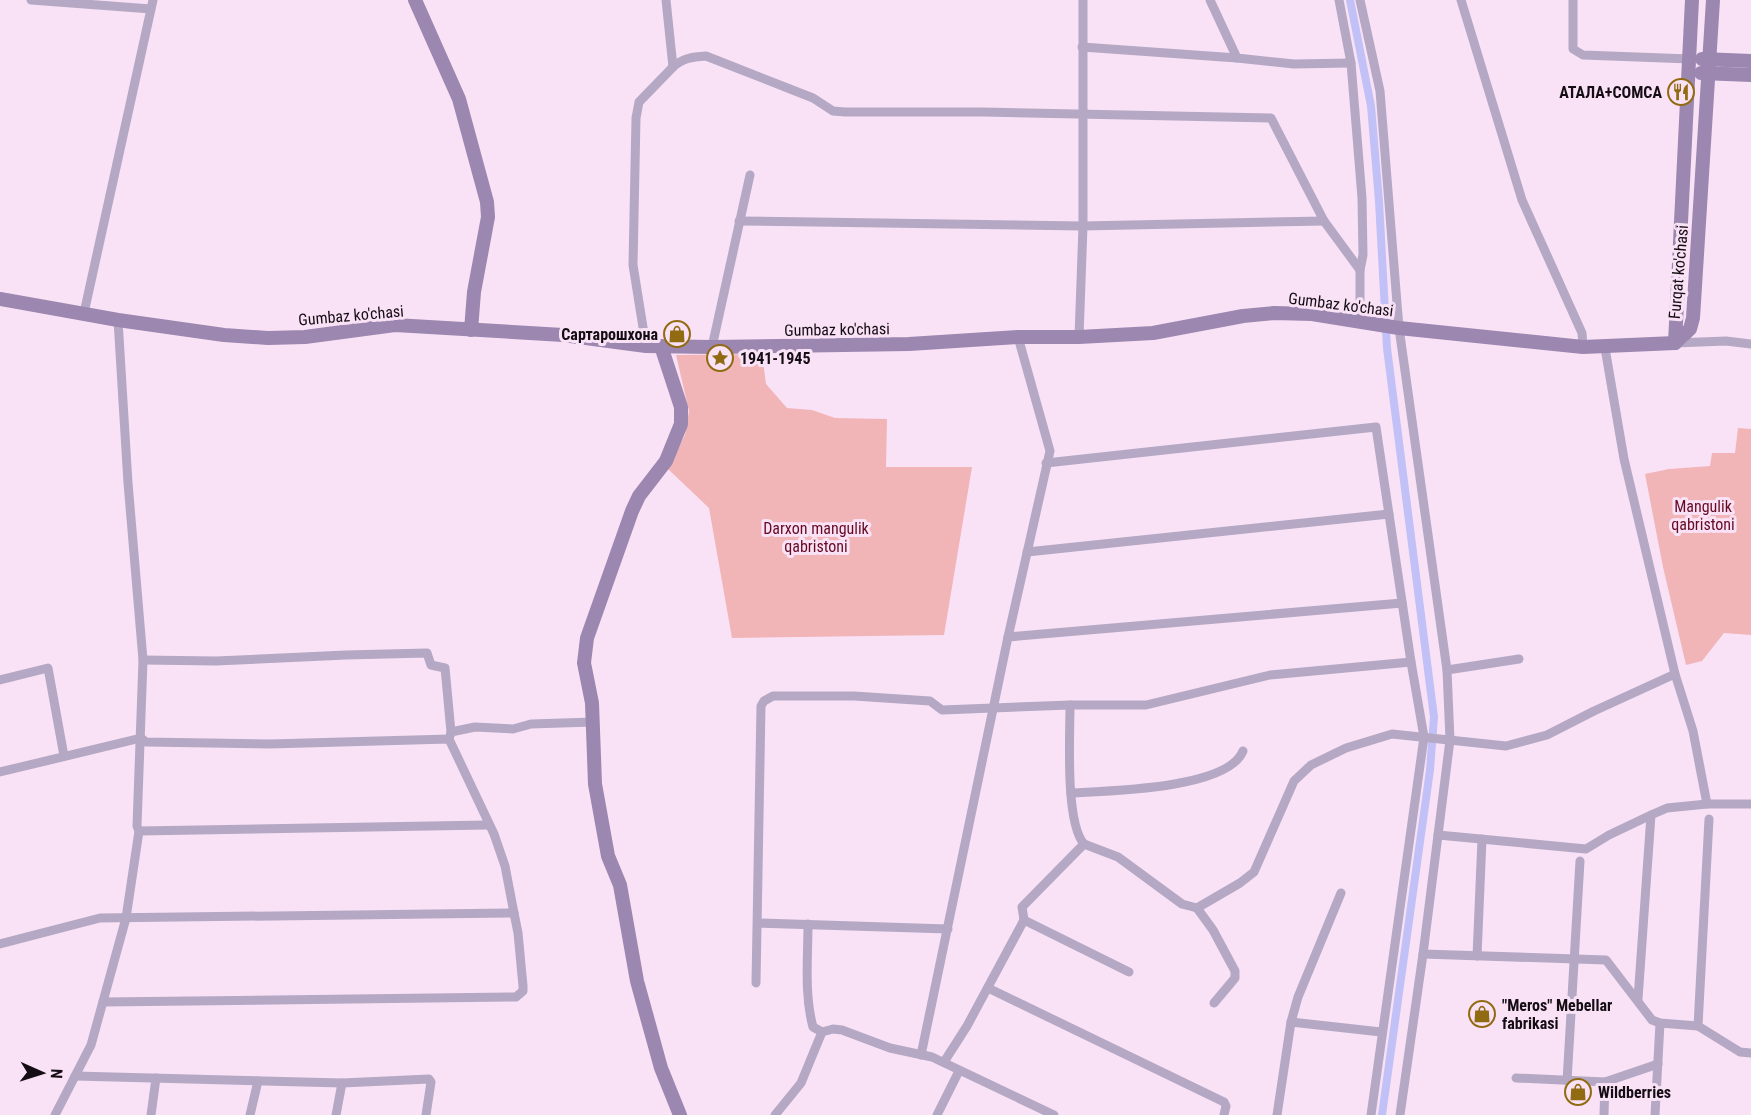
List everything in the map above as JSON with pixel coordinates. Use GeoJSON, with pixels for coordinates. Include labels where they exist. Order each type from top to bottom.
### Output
{"type":"FeatureCollection","features":[{"type":"Feature","properties":{"kind":"main road"},"geometry":{"type":"LineString","coordinates":[[416,0],[459,99],[487,202],[488,217],[474,292],[471,330]]}},
{"type":"Feature","properties":{"kind":"main road","name":"Furqat ko'chasi"},"geometry":{"type":"LineString","coordinates":[[1675,343],[1692,0]]}},
{"type":"Feature","properties":{"kind":"main road","name":"Furqat ko'chasi"},"geometry":{"type":"LineString","coordinates":[[1675,343],[1690,329],[1693,318],[1713,0]]}},
{"type":"Feature","properties":{"kind":"main road"},"geometry":{"type":"LineString","coordinates":[[1690,66],[1751,61]]}},
{"type":"Feature","properties":{"kind":"main road"},"geometry":{"type":"LineString","coordinates":[[1709,66],[1751,75]]}},
{"type":"Feature","properties":{"kind":"main road","name":"Gumbaz ko'chasi"},"geometry":{"type":"LineString","coordinates":[[0,299],[118,320],[224,335],[268,338],[305,337],[394,325],[563,335],[646,346],[909,344],[1018,337],[1154,333],[1243,316],[1274,313],[1312,314],[1399,328],[1583,347],[1605,348],[1675,343]]}},
{"type":"Feature","properties":{"kind":"main road"},"geometry":{"type":"LineString","coordinates":[[662,346],[681,407],[681,424],[666,461],[639,496],[632,512],[587,638],[584,663],[593,722],[595,784],[608,856],[620,885],[637,981],[660,1068],[680,1115]]}},
{"type":"Feature","properties":{"kind":"street"},"geometry":{"type":"LineString","coordinates":[[31,0],[152,5],[84,313]]}},
{"type":"Feature","properties":{"kind":"street"},"geometry":{"type":"LineString","coordinates":[[666,0],[673,67]]}},
{"type":"Feature","properties":{"kind":"street"},"geometry":{"type":"LineString","coordinates":[[1079,337],[1083,225],[1083,0]]}},
{"type":"Feature","properties":{"kind":"street"},"geometry":{"type":"LineString","coordinates":[[1210,0],[1237,58]]}},
{"type":"Feature","properties":{"kind":"street"},"geometry":{"type":"LineString","coordinates":[[1339,0],[1351,63],[1362,198],[1363,255],[1360,270],[1360,321]]}},
{"type":"Feature","properties":{"kind":"street"},"geometry":{"type":"LineString","coordinates":[[1360,0],[1380,91],[1399,328],[1447,670],[1448,739],[1438,835],[1400,1115]]}},
{"type":"Feature","properties":{"kind":"street"},"geometry":{"type":"LineString","coordinates":[[1461,0],[1522,200],[1582,333],[1583,347]]}},
{"type":"Feature","properties":{"kind":"street"},"geometry":{"type":"LineString","coordinates":[[1573,0],[1571,39],[1573,49],[1577,53],[1690,66]]}},
{"type":"Feature","properties":{"kind":"street"},"geometry":{"type":"LineString","coordinates":[[1082,47],[1294,64],[1351,63]]}},
{"type":"Feature","properties":{"kind":"street"},"geometry":{"type":"LineString","coordinates":[[646,346],[633,264],[636,118],[639,102],[681,60],[692,57],[706,56],[813,98],[833,111],[1084,113],[1271,118],[1324,221],[1360,270]]}},
{"type":"Feature","properties":{"kind":"street"},"geometry":{"type":"LineString","coordinates":[[712,347],[750,175]]}},
{"type":"Feature","properties":{"kind":"street"},"geometry":{"type":"LineString","coordinates":[[739,221],[1083,225],[1324,221]]}},
{"type":"Feature","properties":{"kind":"street"},"geometry":{"type":"LineString","coordinates":[[55,1115],[91,1045],[126,918],[139,831],[137,826],[144,660],[128,483],[118,320]]}},
{"type":"Feature","properties":{"kind":"street"},"geometry":{"type":"LineString","coordinates":[[921,1055],[993,707],[1050,451],[1018,337]]}},
{"type":"Feature","properties":{"kind":"street"},"geometry":{"type":"LineString","coordinates":[[1675,343],[1726,341],[1751,344]]}},
{"type":"Feature","properties":{"kind":"street"},"geometry":{"type":"LineString","coordinates":[[1605,348],[1624,459],[1675,674],[1693,731],[1707,804]]}},
{"type":"Feature","properties":{"kind":"street"},"geometry":{"type":"LineString","coordinates":[[1046,463],[1380,426],[1389,514],[1411,662],[1428,737],[1371,1115]]}},
{"type":"Feature","properties":{"kind":"street"},"geometry":{"type":"LineString","coordinates":[[1027,552],[1389,514]]}},
{"type":"Feature","properties":{"kind":"street"},"geometry":{"type":"LineString","coordinates":[[1008,637],[1402,603]]}},
{"type":"Feature","properties":{"kind":"street"},"geometry":{"type":"LineString","coordinates":[[103,1002],[516,997],[523,991],[518,933],[505,866],[494,834],[450,735],[445,668],[431,665],[427,653],[216,662],[144,660]]}},
{"type":"Feature","properties":{"kind":"street"},"geometry":{"type":"LineString","coordinates":[[1447,670],[1519,659]]}},
{"type":"Feature","properties":{"kind":"street"},"geometry":{"type":"LineString","coordinates":[[756,983],[761,706],[764,701],[773,696],[794,694],[930,701],[942,710],[1070,705],[1146,705],[1270,675],[1411,662]]}},
{"type":"Feature","properties":{"kind":"street"},"geometry":{"type":"LineString","coordinates":[[0,680],[48,668],[64,756]]}},
{"type":"Feature","properties":{"kind":"street"},"geometry":{"type":"LineString","coordinates":[[1197,908],[1240,883],[1254,872],[1294,781],[1311,765],[1346,748],[1392,734],[1506,746],[1547,735],[1675,674]]}},
{"type":"Feature","properties":{"kind":"street"},"geometry":{"type":"LineString","coordinates":[[1070,705],[1071,793],[1076,832],[1084,844],[1118,857],[1182,904],[1197,908],[1213,930],[1235,971],[1235,978],[1214,1003]]}},
{"type":"Feature","properties":{"kind":"street"},"geometry":{"type":"LineString","coordinates":[[141,738],[146,742],[270,744],[450,735],[475,728],[513,729],[531,724],[593,722]]}},
{"type":"Feature","properties":{"kind":"street"},"geometry":{"type":"LineString","coordinates":[[0,772],[141,738]]}},
{"type":"Feature","properties":{"kind":"street"},"geometry":{"type":"LineString","coordinates":[[1071,793],[1153,788],[1214,775],[1233,764],[1240,758],[1243,751]]}},
{"type":"Feature","properties":{"kind":"street"},"geometry":{"type":"LineString","coordinates":[[1438,835],[1586,849],[1667,808],[1707,804],[1751,804]]}},
{"type":"Feature","properties":{"kind":"street"},"geometry":{"type":"LineString","coordinates":[[1638,999],[1651,815]]}},
{"type":"Feature","properties":{"kind":"street"},"geometry":{"type":"LineString","coordinates":[[1698,1026],[1708,819]]}},
{"type":"Feature","properties":{"kind":"street"},"geometry":{"type":"LineString","coordinates":[[139,831],[489,825]]}},
{"type":"Feature","properties":{"kind":"street"},"geometry":{"type":"LineString","coordinates":[[1477,956],[1482,839]]}},
{"type":"Feature","properties":{"kind":"street"},"geometry":{"type":"LineString","coordinates":[[1084,844],[1025,903],[1021,911],[1024,920],[1129,972]]}},
{"type":"Feature","properties":{"kind":"street"},"geometry":{"type":"LineString","coordinates":[[1567,1081],[1580,861]]}},
{"type":"Feature","properties":{"kind":"street"},"geometry":{"type":"LineString","coordinates":[[1277,1115],[1291,1022],[1298,997],[1341,893]]}},
{"type":"Feature","properties":{"kind":"street"},"geometry":{"type":"LineString","coordinates":[[0,944],[100,918],[514,913]]}},
{"type":"Feature","properties":{"kind":"street"},"geometry":{"type":"LineString","coordinates":[[944,1062],[988,988],[1024,920]]}},
{"type":"Feature","properties":{"kind":"street"},"geometry":{"type":"LineString","coordinates":[[758,923],[948,929]]}},
{"type":"Feature","properties":{"kind":"street"},"geometry":{"type":"LineString","coordinates":[[808,924],[808,1000],[813,1028],[822,1032],[833,1029],[842,1030],[890,1048],[944,1062],[1034,1110],[1054,1115]]}},
{"type":"Feature","properties":{"kind":"street"},"geometry":{"type":"LineString","coordinates":[[1423,954],[1606,960],[1652,1020],[1660,1023],[1698,1026],[1740,1052],[1751,1053]]}},
{"type":"Feature","properties":{"kind":"street"},"geometry":{"type":"LineString","coordinates":[[988,988],[1224,1102],[1226,1106],[1224,1115]]}},
{"type":"Feature","properties":{"kind":"street"},"geometry":{"type":"LineString","coordinates":[[1291,1022],[1382,1032]]}},
{"type":"Feature","properties":{"kind":"street"},"geometry":{"type":"LineString","coordinates":[[1655,1115],[1660,1023]]}},
{"type":"Feature","properties":{"kind":"street"},"geometry":{"type":"LineString","coordinates":[[775,1115],[801,1083],[822,1032]]}},
{"type":"Feature","properties":{"kind":"street"},"geometry":{"type":"LineString","coordinates":[[1516,1078],[1605,1082],[1658,1064]]}},
{"type":"Feature","properties":{"kind":"street"},"geometry":{"type":"LineString","coordinates":[[937,1115],[959,1071]]}},
{"type":"Feature","properties":{"kind":"street"},"geometry":{"type":"LineString","coordinates":[[75,1076],[342,1083],[429,1079],[431,1082],[426,1115]]}},
{"type":"Feature","properties":{"kind":"street"},"geometry":{"type":"LineString","coordinates":[[151,1115],[156,1078]]}},
{"type":"Feature","properties":{"kind":"street"},"geometry":{"type":"LineString","coordinates":[[250,1115],[258,1082]]}},
{"type":"Feature","properties":{"kind":"street"},"geometry":{"type":"LineString","coordinates":[[1604,1115],[1605,1082]]}},
{"type":"Feature","properties":{"kind":"street"},"geometry":{"type":"LineString","coordinates":[[336,1115],[342,1083]]}},
{"type":"Feature","properties":{"kind":"green space","name":"Darxon mangulik qabristoni"},"geometry":{"type":"Polygon","coordinates":[[[762,354],[766,384],[787,408],[812,410],[835,418],[887,419],[886,467],[972,467],[944,635],[732,638],[709,508],[668,469],[685,435],[689,411],[676,355],[762,354]]]}},
{"type":"Feature","properties":{"kind":"green space","name":"Mangulik qabristoni"},"geometry":{"type":"Polygon","coordinates":[[[1738,428],[1751,429],[1751,635],[1724,633],[1702,661],[1686,665],[1663,567],[1645,474],[1669,469],[1710,466],[1712,453],[1735,453],[1738,428]]]}},
{"type":"Feature","properties":{"kind":"waterway"},"geometry":{"type":"LineString","coordinates":[[1350,0],[1371,106],[1387,348],[1434,717],[1430,770],[1382,1115]]}},
{"type":"Feature","properties":{"kind":"place","name":"АТАЛА+СОМСА"},"geometry":{"type":"Point","coordinates":[1681,92]}},
{"type":"Feature","properties":{"kind":"place","name":"Сартарошхона"},"geometry":{"type":"Point","coordinates":[677,334]}},
{"type":"Feature","properties":{"kind":"place","name":"1941-1945"},"geometry":{"type":"Point","coordinates":[720,358]}},
{"type":"Feature","properties":{"kind":"place","name":"\"Meros\" Mebellar fabrikasi"},"geometry":{"type":"Point","coordinates":[1482,1014]}},
{"type":"Feature","properties":{"kind":"place","name":"Wildberries"},"geometry":{"type":"Point","coordinates":[1578,1092]}}]}
